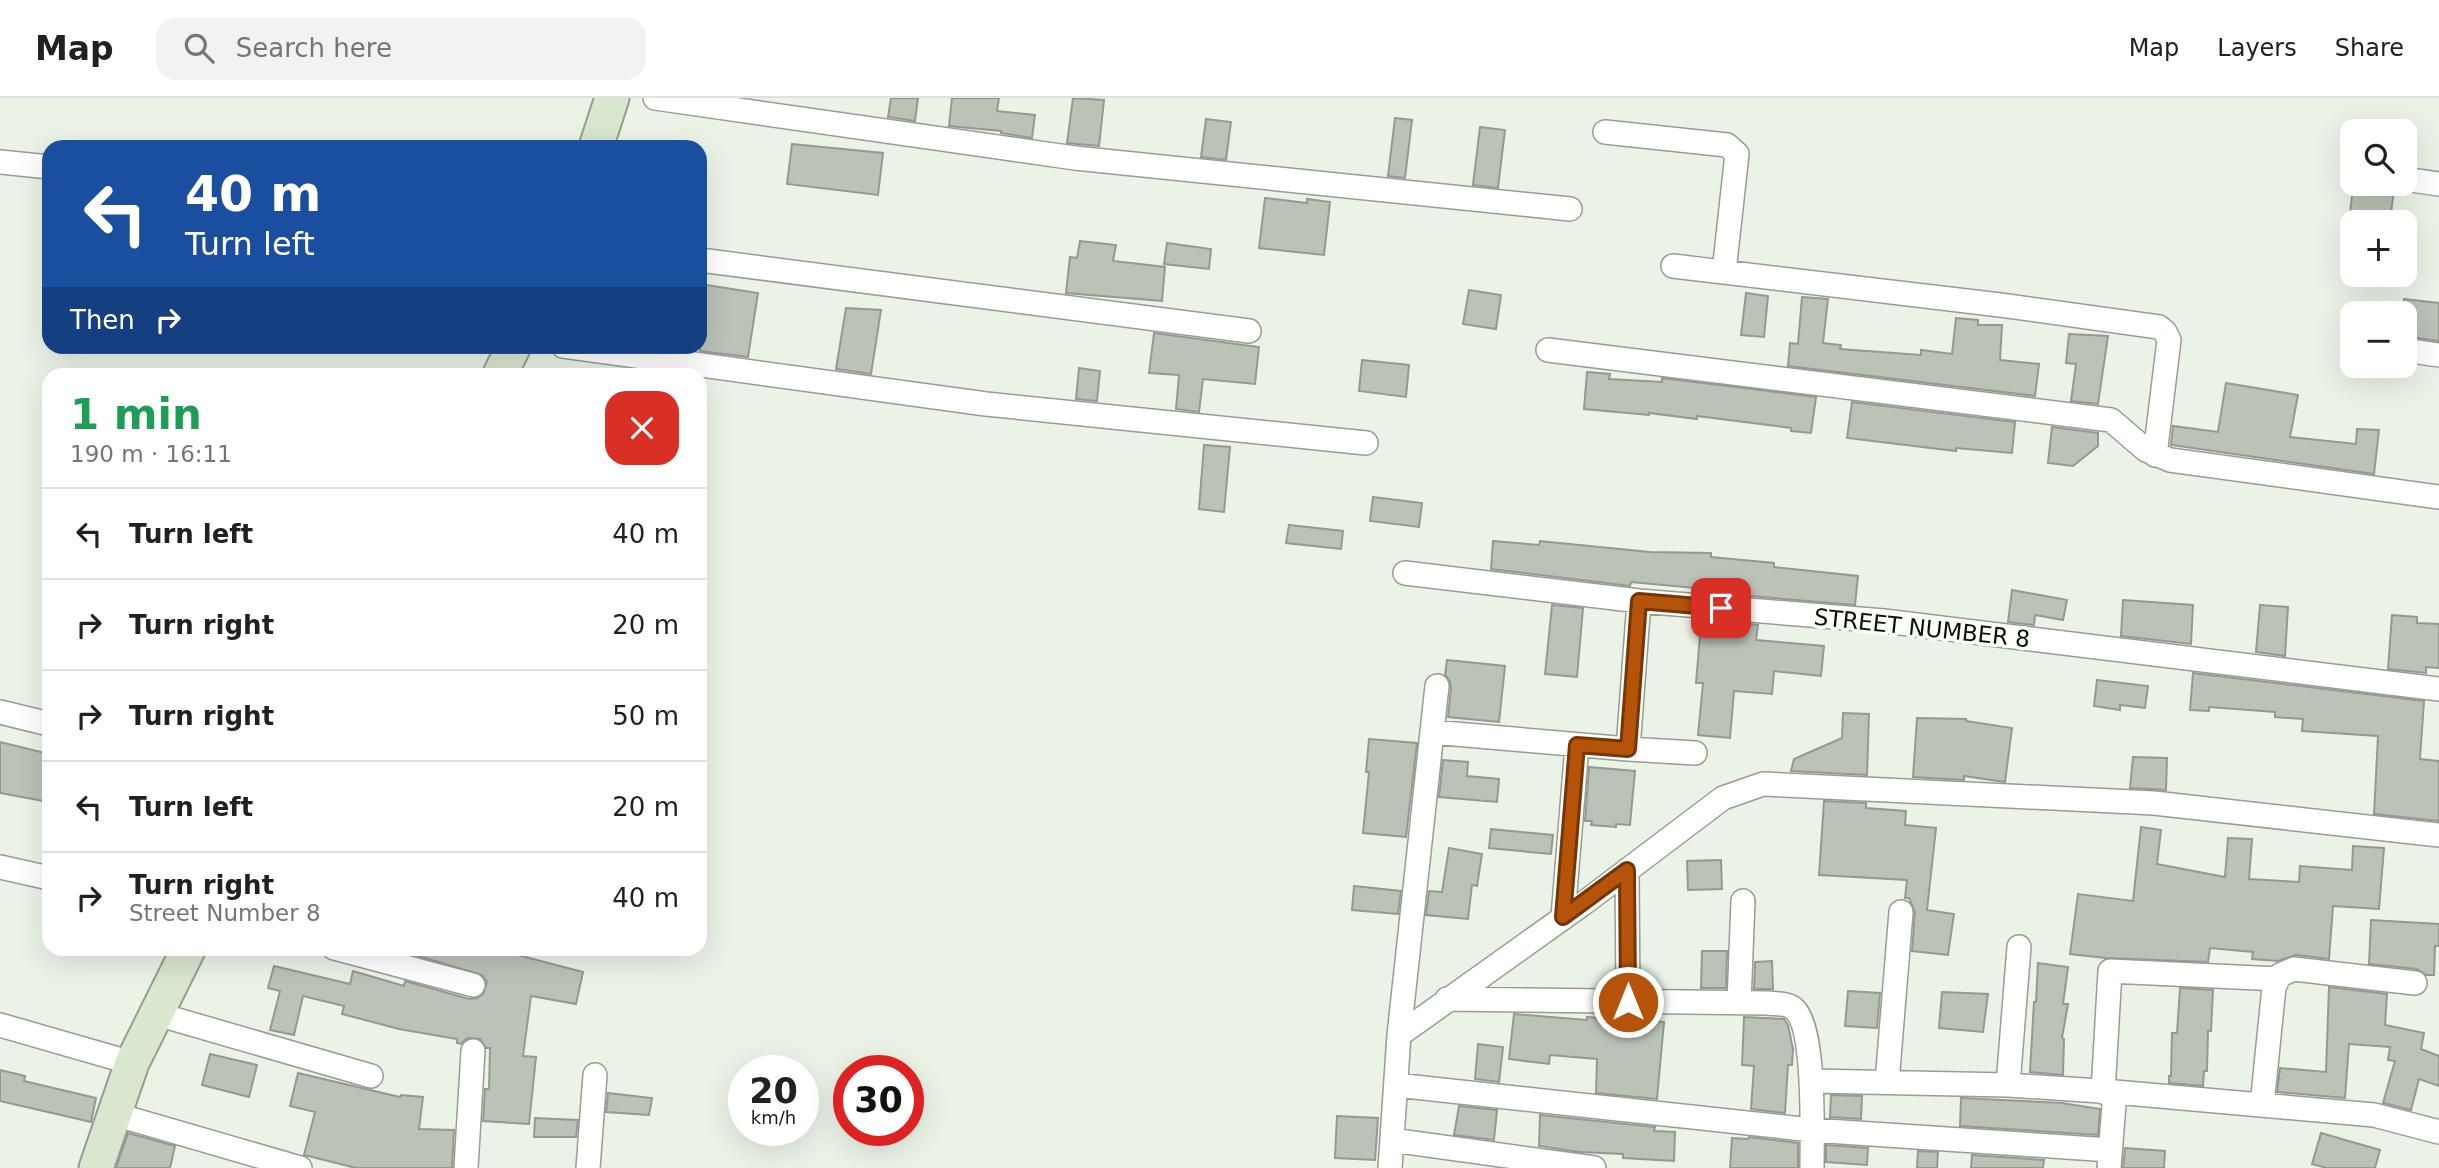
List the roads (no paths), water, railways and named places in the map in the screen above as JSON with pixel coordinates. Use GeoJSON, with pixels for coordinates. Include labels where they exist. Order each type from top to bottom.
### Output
{"type":"FeatureCollection","features":[{"type":"Feature","properties":{"kind":"street"},"geometry":{"type":"LineString","coordinates":[[598,140],[612,98]]}},
{"type":"Feature","properties":{"kind":"street"},"geometry":{"type":"LineString","coordinates":[[655,98],[1075,158],[1570,209]]}},
{"type":"Feature","properties":{"kind":"street"},"geometry":{"type":"LineString","coordinates":[[1605,132],[1727,145],[1737,154],[1724,272]]}},
{"type":"Feature","properties":{"kind":"street"},"geometry":{"type":"LineString","coordinates":[[0,162],[42,166]]}},
{"type":"Feature","properties":{"kind":"street"},"geometry":{"type":"LineString","coordinates":[[2417,181],[2439,184]]}},
{"type":"Feature","properties":{"kind":"street"},"geometry":{"type":"LineString","coordinates":[[707,261],[1249,331]]}},
{"type":"Feature","properties":{"kind":"street"},"geometry":{"type":"LineString","coordinates":[[1673,266],[2000,305],[2158,327],[2165,332],[2169,340],[2155,455]]}},
{"type":"Feature","properties":{"kind":"street"},"geometry":{"type":"LineString","coordinates":[[1548,350],[2111,420],[2155,455],[2170,460],[2439,497]]}},
{"type":"Feature","properties":{"kind":"street"},"geometry":{"type":"LineString","coordinates":[[2417,352],[2439,355]]}},
{"type":"Feature","properties":{"kind":"street"},"geometry":{"type":"LineString","coordinates":[[621,354],[986,404],[1366,443]]}},
{"type":"Feature","properties":{"kind":"street","name":"STREET NUMBER 8"},"geometry":{"type":"LineString","coordinates":[[1405,573],[1639,601],[1884,621],[2439,690]]}},
{"type":"Feature","properties":{"kind":"street"},"geometry":{"type":"LineString","coordinates":[[1628,749],[1639,601]]}},
{"type":"Feature","properties":{"kind":"street"},"geometry":{"type":"LineString","coordinates":[[1390,1168],[1399,1035],[1437,686]]}},
{"type":"Feature","properties":{"kind":"street"},"geometry":{"type":"LineString","coordinates":[[0,712],[42,722]]}},
{"type":"Feature","properties":{"kind":"street"},"geometry":{"type":"LineString","coordinates":[[1432,732],[1695,753]]}},
{"type":"Feature","properties":{"kind":"street"},"geometry":{"type":"LineString","coordinates":[[1563,917],[1577,745]]}},
{"type":"Feature","properties":{"kind":"street"},"geometry":{"type":"LineString","coordinates":[[1399,1035],[1723,798],[1763,784],[2154,803],[2439,835]]}},
{"type":"Feature","properties":{"kind":"street"},"geometry":{"type":"LineString","coordinates":[[0,867],[42,876]]}},
{"type":"Feature","properties":{"kind":"street"},"geometry":{"type":"LineString","coordinates":[[1627,870],[1628,1002]]}},
{"type":"Feature","properties":{"kind":"street"},"geometry":{"type":"LineString","coordinates":[[1739,1003],[1743,901]]}},
{"type":"Feature","properties":{"kind":"street"},"geometry":{"type":"LineString","coordinates":[[1887,1082],[1901,912]]}},
{"type":"Feature","properties":{"kind":"street"},"geometry":{"type":"LineString","coordinates":[[2008,1086],[2019,947]]}},
{"type":"Feature","properties":{"kind":"street"},"geometry":{"type":"LineString","coordinates":[[96,1168],[132,1063],[184,956]]}},
{"type":"Feature","properties":{"kind":"street"},"geometry":{"type":"LineString","coordinates":[[364,956],[473,985]]}},
{"type":"Feature","properties":{"kind":"street"},"geometry":{"type":"LineString","coordinates":[[2262,1105],[2274,987],[2280,975],[2294,969],[2415,983]]}},
{"type":"Feature","properties":{"kind":"street"},"geometry":{"type":"LineString","coordinates":[[1396,1085],[2110,1159],[2110,971],[2278,979]]}},
{"type":"Feature","properties":{"kind":"street"},"geometry":{"type":"LineString","coordinates":[[1447,999],[1782,1004],[1793,1008],[1801,1018],[1812,1081],[1812,1168]]}},
{"type":"Feature","properties":{"kind":"street"},"geometry":{"type":"LineString","coordinates":[[157,1014],[371,1076]]}},
{"type":"Feature","properties":{"kind":"street"},"geometry":{"type":"LineString","coordinates":[[0,1025],[132,1063]]}},
{"type":"Feature","properties":{"kind":"street"},"geometry":{"type":"LineString","coordinates":[[466,1168],[473,1051]]}},
{"type":"Feature","properties":{"kind":"street"},"geometry":{"type":"LineString","coordinates":[[588,1168],[595,1074]]}},
{"type":"Feature","properties":{"kind":"street"},"geometry":{"type":"LineString","coordinates":[[1812,1081],[2008,1086],[2109,1092],[2374,1115],[2439,1132]]}},
{"type":"Feature","properties":{"kind":"street"},"geometry":{"type":"LineString","coordinates":[[114,1114],[300,1168]]}},
{"type":"Feature","properties":{"kind":"street"},"geometry":{"type":"LineString","coordinates":[[1392,1140],[1594,1168]]}}]}
